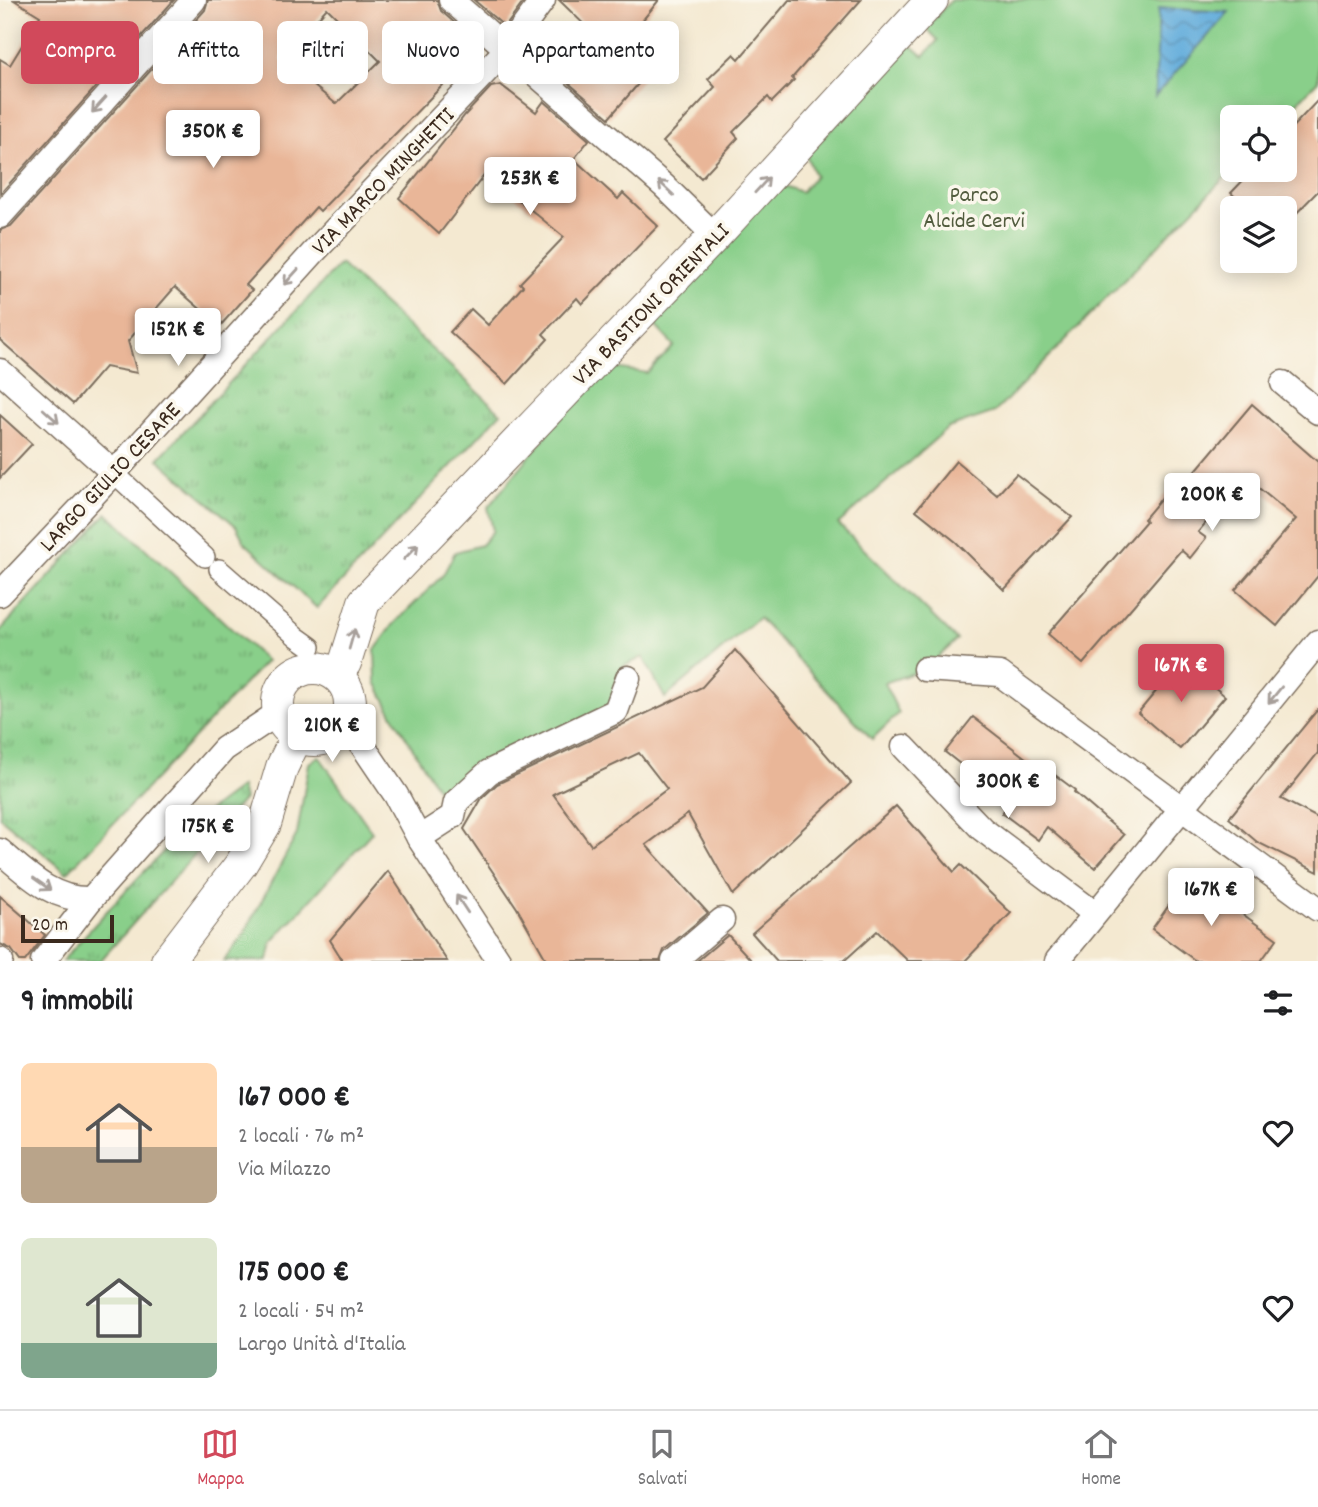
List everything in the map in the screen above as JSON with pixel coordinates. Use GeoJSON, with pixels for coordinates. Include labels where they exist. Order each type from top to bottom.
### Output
{"type":"FeatureCollection","features":[{"type":"Feature","properties":{"kind":"street"},"geometry":{"type":"LineString","coordinates":[[0,216],[194,0]]}},
{"type":"Feature","properties":{"kind":"street"},"geometry":{"type":"LineString","coordinates":[[451,0],[498,41]]}},
{"type":"Feature","properties":{"kind":"street","name":"VIA MARCO MINGHETTI"},"geometry":{"type":"LineString","coordinates":[[528,21],[543,0]]}},
{"type":"Feature","properties":{"kind":"street","name":"VIA BASTIONI ORIENTALI"},"geometry":{"type":"LineString","coordinates":[[335,674],[345,663],[364,602],[715,236],[932,0]]}},
{"type":"Feature","properties":{"kind":"street","name":"VIA MARCO MINGHETTI"},"geometry":{"type":"LineString","coordinates":[[246,326],[498,58]]}},
{"type":"Feature","properties":{"kind":"street"},"geometry":{"type":"LineString","coordinates":[[547,84],[664,186],[715,236]]}},
{"type":"Feature","properties":{"kind":"street","name":"LARGO GIULIO CESARE"},"geometry":{"type":"LineString","coordinates":[[0,594],[114,473],[246,326]]}},
{"type":"Feature","properties":{"kind":"street"},"geometry":{"type":"LineString","coordinates":[[0,371],[212,563],[311,647]]}},
{"type":"Feature","properties":{"kind":"street"},"geometry":{"type":"LineString","coordinates":[[1283,383],[1318,412]]}},
{"type":"Feature","properties":{"kind":"street"},"geometry":{"type":"LineString","coordinates":[[1057,961],[1318,642]]}},
{"type":"Feature","properties":{"kind":"street"},"geometry":{"type":"LineString","coordinates":[[167,961],[241,864],[265,824],[282,767],[287,724],[278,693],[289,677],[297,671],[316,667],[335,674],[346,687],[349,712],[346,721],[333,735],[315,740],[287,724]]}},
{"type":"Feature","properties":{"kind":"street"},"geometry":{"type":"LineString","coordinates":[[925,669],[1000,674],[1318,909]]}},
{"type":"Feature","properties":{"kind":"street"},"geometry":{"type":"LineString","coordinates":[[419,838],[453,816],[456,802],[489,772],[616,711],[628,678]]}},
{"type":"Feature","properties":{"kind":"street"},"geometry":{"type":"LineString","coordinates":[[346,721],[396,795],[419,838],[499,961]]}},
{"type":"Feature","properties":{"kind":"street"},"geometry":{"type":"LineString","coordinates":[[43,961],[91,899],[224,749],[287,724]]}},
{"type":"Feature","properties":{"kind":"street"},"geometry":{"type":"LineString","coordinates":[[904,747],[982,829],[1094,913]]}},
{"type":"Feature","properties":{"kind":"street"},"geometry":{"type":"LineString","coordinates":[[0,851],[47,888],[63,897],[91,899]]}},
{"type":"Feature","properties":{"kind":"street"},"geometry":{"type":"LineString","coordinates":[[674,961],[722,920]]}},
{"type":"Feature","properties":{"kind":"green space","name":"Parco Alcide Cervi"},"geometry":{"type":"Polygon","coordinates":[[[951,0],[1318,0],[1318,81],[1295,105],[1220,105],[1220,182],[995,412],[948,428],[838,524],[957,640],[925,669],[884,683],[899,713],[872,739],[759,618],[665,698],[643,657],[624,666],[609,707],[445,801],[392,714],[376,682],[375,650],[394,624],[443,575],[455,552],[481,545],[493,531],[488,507],[603,366],[647,373],[674,346],[649,319],[779,184],[801,192],[815,176],[806,155],[911,45],[924,56],[938,40],[926,28],[951,0]]]}},
{"type":"Feature","properties":{"kind":"green space"},"geometry":{"type":"Polygon","coordinates":[[[340,264],[501,413],[317,608],[245,543],[236,526],[158,459],[340,264]]]}},
{"type":"Feature","properties":{"kind":"green space"},"geometry":{"type":"Polygon","coordinates":[[[107,513],[266,661],[67,873],[0,817],[0,631],[107,513]]]}},
{"type":"Feature","properties":{"kind":"green space"},"geometry":{"type":"Polygon","coordinates":[[[319,756],[372,832],[272,942],[268,961],[224,961],[243,936],[297,834],[309,763],[319,756]]]}},
{"type":"Feature","properties":{"kind":"green space"},"geometry":{"type":"Polygon","coordinates":[[[241,787],[244,799],[100,961],[62,961],[187,827],[241,787]]]}},
{"type":"Feature","properties":{"kind":"water"},"geometry":{"type":"Polygon","coordinates":[[[1159,8],[1229,12],[1155,96],[1159,8]]]}},
{"type":"Feature","properties":{"kind":"building"},"geometry":{"type":"Polygon","coordinates":[[[14,0],[174,0],[139,39],[139,21],[37,21],[40,16],[14,0]]]}},
{"type":"Feature","properties":{"kind":"building"},"geometry":{"type":"Polygon","coordinates":[[[208,0],[437,0],[441,11],[452,21],[382,21],[382,84],[444,84],[320,211],[316,207],[246,285],[252,290],[220,326],[175,287],[128,341],[137,373],[105,367],[73,404],[0,340],[0,230],[11,226],[153,68],[153,84],[263,84],[263,21],[195,21],[205,10],[208,0]]]}},
{"type":"Feature","properties":{"kind":"building"},"geometry":{"type":"Polygon","coordinates":[[[474,0],[525,0],[509,21],[498,21],[474,0]]]}},
{"type":"Feature","properties":{"kind":"building"},"geometry":{"type":"Polygon","coordinates":[[[559,0],[659,0],[642,21],[581,21],[559,0]]]}},
{"type":"Feature","properties":{"kind":"building"},"geometry":{"type":"Polygon","coordinates":[[[789,0],[861,0],[792,78],[794,80],[772,102],[768,97],[733,132],[738,138],[701,178],[663,142],[715,87],[708,79],[734,54],[739,59],[789,0]]]}},
{"type":"Feature","properties":{"kind":"building"},"geometry":{"type":"Polygon","coordinates":[[[21,47],[21,84],[99,84],[0,194],[0,59],[10,65],[21,47]]]}},
{"type":"Feature","properties":{"kind":"building"},"geometry":{"type":"Polygon","coordinates":[[[570,84],[638,84],[609,118],[570,84]]]}},
{"type":"Feature","properties":{"kind":"building"},"geometry":{"type":"Polygon","coordinates":[[[501,85],[536,112],[544,101],[589,140],[574,159],[618,199],[623,193],[658,226],[582,304],[577,298],[543,334],[548,339],[507,384],[450,332],[471,309],[488,325],[523,286],[520,283],[564,237],[486,173],[439,234],[399,198],[465,115],[491,87],[501,85]]]}},
{"type":"Feature","properties":{"kind":"building"},"geometry":{"type":"Polygon","coordinates":[[[1318,100],[1318,191],[1297,213],[1297,196],[1234,196],[1231,193],[1242,182],[1297,182],[1297,122],[1318,100]]]}},
{"type":"Feature","properties":{"kind":"building"},"geometry":{"type":"Polygon","coordinates":[[[1252,404],[1318,462],[1318,576],[1277,626],[1235,590],[1296,519],[1254,484],[1251,487],[1242,479],[1198,532],[1206,538],[1190,558],[1181,550],[1083,664],[1048,634],[1146,521],[1144,519],[1181,475],[1187,481],[1252,404]]]}},
{"type":"Feature","properties":{"kind":"building"},"geometry":{"type":"Polygon","coordinates":[[[0,415],[32,444],[0,478],[0,415]]]}},
{"type":"Feature","properties":{"kind":"building"},"geometry":{"type":"Polygon","coordinates":[[[956,461],[997,495],[1016,474],[1072,517],[1004,590],[956,542],[916,510],[956,461]]]}},
{"type":"Feature","properties":{"kind":"building"},"geometry":{"type":"Polygon","coordinates":[[[735,650],[851,783],[733,895],[688,814],[646,845],[708,913],[664,950],[660,961],[547,961],[517,908],[464,829],[482,798],[497,784],[702,687],[735,650]],[[639,753],[553,794],[591,845],[667,789],[639,753]]]}},
{"type":"Feature","properties":{"kind":"building"},"geometry":{"type":"Polygon","coordinates":[[[1182,660],[1225,696],[1180,749],[1138,713],[1182,660]]]}},
{"type":"Feature","properties":{"kind":"building"},"geometry":{"type":"Polygon","coordinates":[[[1318,709],[1318,753],[1281,799],[1318,818],[1318,872],[1257,842],[1229,818],[1318,709]]]}},
{"type":"Feature","properties":{"kind":"building"},"geometry":{"type":"Polygon","coordinates":[[[973,717],[1036,766],[1039,763],[1075,790],[1074,792],[1124,835],[1095,868],[1047,827],[1038,840],[1002,813],[1009,803],[945,752],[973,717]]]}},
{"type":"Feature","properties":{"kind":"building"},"geometry":{"type":"Polygon","coordinates":[[[896,806],[954,872],[961,865],[1011,913],[965,961],[908,961],[877,931],[844,961],[777,961],[752,933],[896,806]]]}},
{"type":"Feature","properties":{"kind":"building"},"geometry":{"type":"Polygon","coordinates":[[[388,871],[447,961],[343,961],[330,940],[388,871]]]}},
{"type":"Feature","properties":{"kind":"building"},"geometry":{"type":"Polygon","coordinates":[[[1190,876],[1277,939],[1261,961],[1196,961],[1152,929],[1190,876]]]}},
{"type":"Feature","properties":{"kind":"building"},"geometry":{"type":"Polygon","coordinates":[[[0,896],[45,935],[25,961],[20,961],[11,949],[0,944],[0,896]]]}},
{"type":"Feature","properties":{"kind":"building"},"geometry":{"type":"Polygon","coordinates":[[[728,935],[752,961],[697,961],[728,935]]]}}]}
